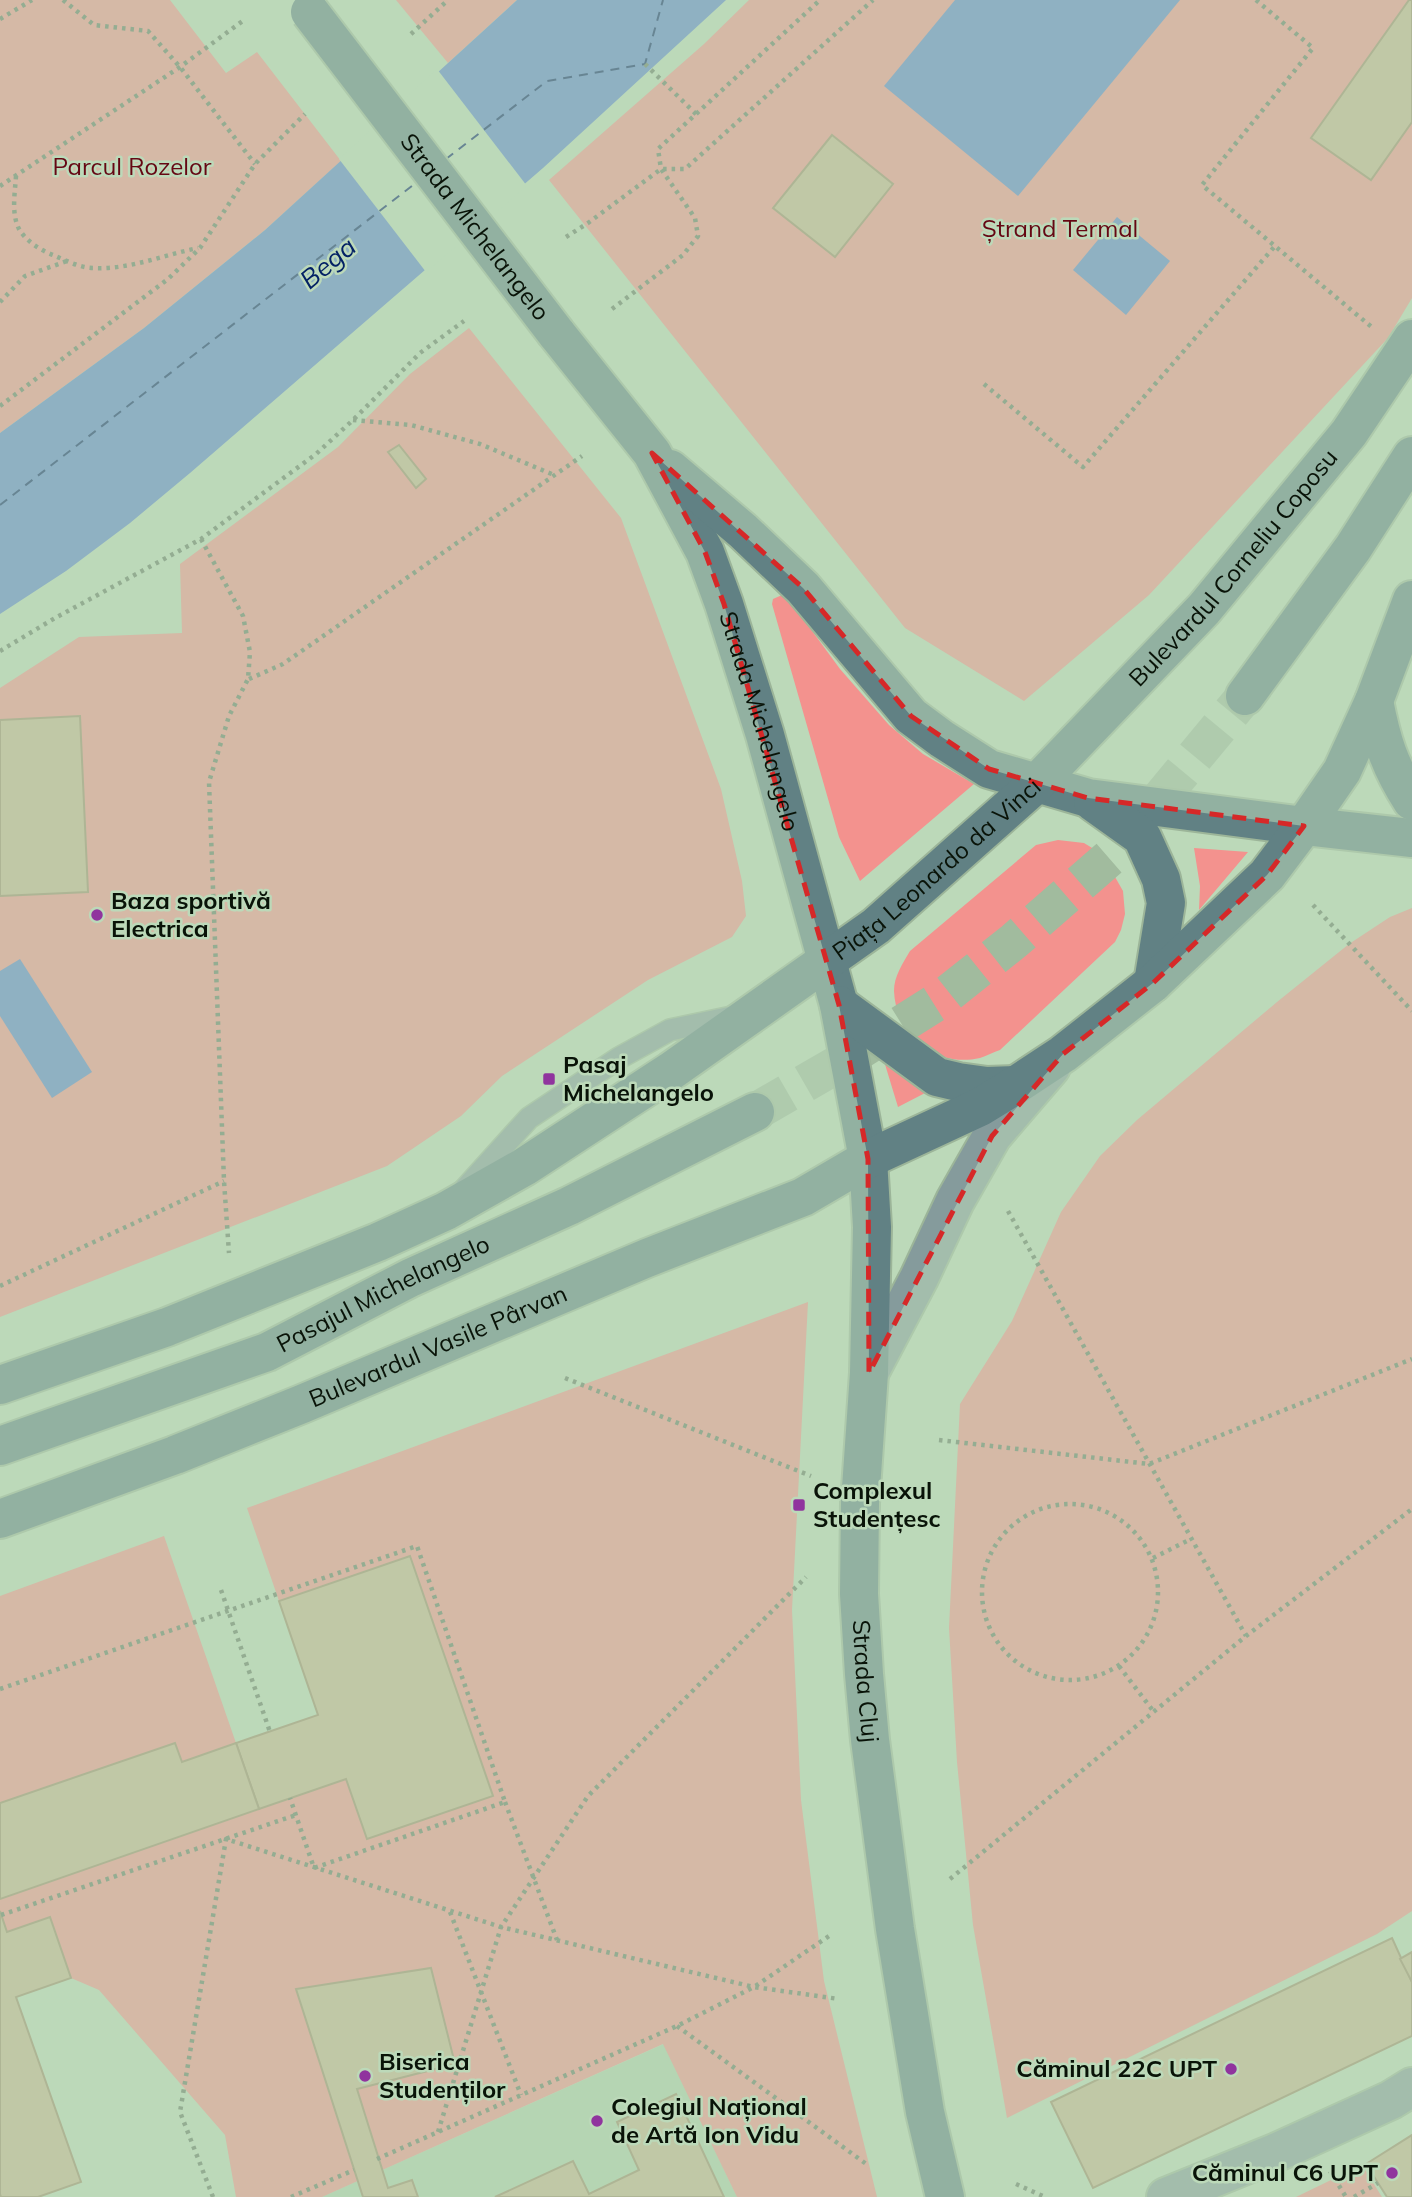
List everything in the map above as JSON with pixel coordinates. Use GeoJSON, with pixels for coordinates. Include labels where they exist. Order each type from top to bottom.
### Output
{"type":"FeatureCollection","features":[{"type":"Feature","properties":{"kind":"main road","name":"Strada Michelangelo"},"geometry":{"type":"LineString","coordinates":[[305,6],[652,453],[705,552],[724,604],[765,735],[828,959]]}},
{"type":"Feature","properties":{"kind":"main road","name":"Bulevardul Corneliu Coposu"},"geometry":{"type":"LineString","coordinates":[[1036,784],[1204,609],[1349,433],[1412,339]]}},
{"type":"Feature","properties":{"kind":"main road","name":"Strada Michelangelo"},"geometry":{"type":"LineString","coordinates":[[652,453],[743,531],[803,588],[911,716],[989,769],[1036,784]]}},
{"type":"Feature","properties":{"kind":"main road"},"geometry":{"type":"LineString","coordinates":[[1245,696],[1353,548],[1412,457]]}},
{"type":"Feature","properties":{"kind":"main road"},"geometry":{"type":"LineString","coordinates":[[868,1160],[980,1107],[1063,1054],[1153,983],[1267,875],[1342,771],[1374,701],[1412,600]]}},
{"type":"Feature","properties":{"kind":"main road"},"geometry":{"type":"LineString","coordinates":[[1374,701],[1383,744],[1412,801]]}},
{"type":"Feature","properties":{"kind":"main road","name":"Piața Leonardo da Vinci"},"geometry":{"type":"LineString","coordinates":[[868,1160],[828,959],[876,926],[1036,784],[1088,798],[1412,838]]}},
{"type":"Feature","properties":{"kind":"main road"},"geometry":{"type":"LineString","coordinates":[[1088,798],[1142,837],[1161,879],[1166,903],[1153,983]]}},
{"type":"Feature","properties":{"kind":"main road"},"geometry":{"type":"LineString","coordinates":[[0,1385],[167,1328],[378,1242],[446,1211],[524,1167],[671,1070],[828,959]]}},
{"type":"Feature","properties":{"kind":"main road"},"geometry":{"type":"LineString","coordinates":[[839,1005],[937,1077],[978,1085],[1016,1085]]}},
{"type":"Feature","properties":{"kind":"main road","name":"Pasajul Michelangelo"},"geometry":{"type":"LineString","coordinates":[[0,1446],[267,1352],[410,1278],[569,1206],[755,1112]]}},
{"type":"Feature","properties":{"kind":"main road","name":"Strada Cluj"},"geometry":{"type":"LineString","coordinates":[[868,1160],[872,1227],[869,1373],[860,1503],[859,1594],[870,1741],[886,1865],[912,2039],[925,2112],[945,2197]]}},
{"type":"Feature","properties":{"kind":"main road","name":"Bulevardul Vasile Pârvan"},"geometry":{"type":"LineString","coordinates":[[0,1519],[175,1455],[648,1258],[803,1197],[868,1160]]}},
{"type":"Feature","properties":{"kind":"street"},"geometry":{"type":"LineString","coordinates":[[869,1373],[919,1278],[955,1201],[992,1136],[1063,1054]]}},
{"type":"Feature","properties":{"kind":"street"},"geometry":{"type":"LineString","coordinates":[[1166,2197],[1287,2147],[1391,2100],[1412,2087]]}},
{"type":"Feature","properties":{"kind":"path"},"geometry":{"type":"LineString","coordinates":[[0,19],[32,0]]}},
{"type":"Feature","properties":{"kind":"path"},"geometry":{"type":"LineString","coordinates":[[63,0],[94,25],[148,31],[180,67],[255,164]]}},
{"type":"Feature","properties":{"kind":"path"},"geometry":{"type":"LineString","coordinates":[[611,309],[683,255],[698,236],[695,218],[661,169],[658,149],[820,0]]}},
{"type":"Feature","properties":{"kind":"path"},"geometry":{"type":"LineString","coordinates":[[566,237],[661,169],[685,169],[873,0]]}},
{"type":"Feature","properties":{"kind":"path"},"geometry":{"type":"LineString","coordinates":[[1256,0],[1313,48],[1202,185],[1374,329]]}},
{"type":"Feature","properties":{"kind":"path"},"geometry":{"type":"LineString","coordinates":[[411,34],[445,2]]}},
{"type":"Feature","properties":{"kind":"path"},"geometry":{"type":"LineString","coordinates":[[0,186],[180,67],[244,20]]}},
{"type":"Feature","properties":{"kind":"path"},"geometry":{"type":"LineString","coordinates":[[645,64],[696,114]]}},
{"type":"Feature","properties":{"kind":"path"},"geometry":{"type":"LineString","coordinates":[[0,406],[168,279],[200,248],[255,164],[305,114]]}},
{"type":"Feature","properties":{"kind":"path"},"geometry":{"type":"LineString","coordinates":[[16,175],[14,212],[20,230],[38,249],[68,261],[91,268],[128,266],[200,248]]}},
{"type":"Feature","properties":{"kind":"path"},"geometry":{"type":"LineString","coordinates":[[984,384],[1083,467],[1275,246]]}},
{"type":"Feature","properties":{"kind":"path"},"geometry":{"type":"LineString","coordinates":[[0,302],[25,276],[68,261]]}},
{"type":"Feature","properties":{"kind":"path"},"geometry":{"type":"LineString","coordinates":[[0,651],[201,539],[316,454],[420,353],[464,321]]}},
{"type":"Feature","properties":{"kind":"path"},"geometry":{"type":"LineString","coordinates":[[354,420],[411,425],[480,443],[555,475]]}},
{"type":"Feature","properties":{"kind":"path"},"geometry":{"type":"LineString","coordinates":[[248,679],[283,664],[582,456]]}},
{"type":"Feature","properties":{"kind":"path"},"geometry":{"type":"LineString","coordinates":[[201,539],[243,616],[250,652],[248,679],[229,716],[209,782],[229,1252]]}},
{"type":"Feature","properties":{"kind":"path"},"geometry":{"type":"LineString","coordinates":[[1313,905],[1412,1011]]}},
{"type":"Feature","properties":{"kind":"path"},"geometry":{"type":"LineString","coordinates":[[0,1286],[224,1181]]}},
{"type":"Feature","properties":{"kind":"path"},"geometry":{"type":"LineString","coordinates":[[1008,1211],[1246,1636]]}},
{"type":"Feature","properties":{"kind":"path"},"geometry":{"type":"LineString","coordinates":[[939,1440],[1149,1464],[1412,1359]]}},
{"type":"Feature","properties":{"kind":"path"},"geometry":{"type":"LineString","coordinates":[[565,1378],[811,1476]]}},
{"type":"Feature","properties":{"kind":"path"},"geometry":{"type":"LineString","coordinates":[[1067,1503],[1102,1509],[1133,1528],[1153,1558],[1159,1598],[1147,1637],[1119,1666],[1085,1679],[1049,1678],[1016,1663],[992,1635],[981,1601],[985,1565],[1002,1534],[1031,1512],[1067,1503]]}},
{"type":"Feature","properties":{"kind":"path"},"geometry":{"type":"LineString","coordinates":[[950,1879],[1246,1636],[1412,1509]]}},
{"type":"Feature","properties":{"kind":"path"},"geometry":{"type":"LineString","coordinates":[[1153,1558],[1191,1539]]}},
{"type":"Feature","properties":{"kind":"path"},"geometry":{"type":"LineString","coordinates":[[0,1689],[417,1546],[505,1802],[557,1940]]}},
{"type":"Feature","properties":{"kind":"path"},"geometry":{"type":"LineString","coordinates":[[438,2132],[501,1927],[588,1796],[806,1577]]}},
{"type":"Feature","properties":{"kind":"path"},"geometry":{"type":"LineString","coordinates":[[221,1590],[270,1731]]}},
{"type":"Feature","properties":{"kind":"path"},"geometry":{"type":"LineString","coordinates":[[1119,1666],[1154,1712]]}},
{"type":"Feature","properties":{"kind":"path"},"geometry":{"type":"LineString","coordinates":[[290,1798],[314,1868]]}},
{"type":"Feature","properties":{"kind":"path"},"geometry":{"type":"LineString","coordinates":[[314,1868],[505,1802]]}},
{"type":"Feature","properties":{"kind":"path"},"geometry":{"type":"LineString","coordinates":[[1,1915],[296,1815]]}},
{"type":"Feature","properties":{"kind":"path"},"geometry":{"type":"LineString","coordinates":[[226,1839],[501,1927],[754,1987],[839,1999]]}},
{"type":"Feature","properties":{"kind":"path"},"geometry":{"type":"LineString","coordinates":[[213,2197],[180,2112],[226,1839]]}},
{"type":"Feature","properties":{"kind":"path"},"geometry":{"type":"LineString","coordinates":[[450,1911],[521,2095]]}},
{"type":"Feature","properties":{"kind":"path"},"geometry":{"type":"LineString","coordinates":[[377,2159],[677,2026],[754,1987],[829,1936]]}},
{"type":"Feature","properties":{"kind":"path"},"geometry":{"type":"LineString","coordinates":[[677,2026],[869,2166]]}},
{"type":"Feature","properties":{"kind":"path"},"geometry":{"type":"LineString","coordinates":[[291,2197],[354,2170]]}},
{"type":"Feature","properties":{"kind":"path"},"geometry":{"type":"LineString","coordinates":[[1354,2197],[1378,2183]]}},
{"type":"Feature","properties":{"kind":"path"},"geometry":{"type":"LineString","coordinates":[[1016,2184],[1045,2197]]}},
{"type":"Feature","properties":{"kind":"highlighted area"},"geometry":{"type":"Polygon","coordinates":[[[652,453],[803,588],[911,716],[989,769],[1088,798],[1304,826],[1267,875],[1153,983],[1063,1054],[992,1136],[869,1373],[868,1159],[839,1005],[724,604],[705,552],[652,453]]]}},
{"type":"Feature","properties":{"kind":"shaded area","name":"Colegiul Național de Artă Ion Vidu"},"geometry":{"type":"Polygon","coordinates":[[[664,2044],[737,2197],[322,2197],[664,2044]]]}},
{"type":"Feature","properties":{"kind":"green space","name":"Parcul Rozelor"},"geometry":{"type":"Polygon","coordinates":[[[0,0],[170,0],[226,73],[257,52],[341,161],[265,230],[144,328],[0,433],[0,0]]]}},
{"type":"Feature","properties":{"kind":"green space"},"geometry":{"type":"Polygon","coordinates":[[[396,0],[517,0],[448,63],[396,0]]]}},
{"type":"Feature","properties":{"kind":"green space","name":"Ștrand Termal"},"geometry":{"type":"Polygon","coordinates":[[[749,0],[1412,0],[1412,298],[1388,338],[1149,595],[1024,701],[905,628],[549,180],[704,44],[749,0]]]}},
{"type":"Feature","properties":{"kind":"green space"},"geometry":{"type":"Polygon","coordinates":[[[469,328],[621,518],[721,789],[742,881],[746,916],[732,937],[648,980],[502,1076],[461,1116],[387,1166],[0,1317],[0,688],[79,637],[182,633],[180,564],[338,447],[410,374],[469,328]]]}},
{"type":"Feature","properties":{"kind":"green space"},"geometry":{"type":"Polygon","coordinates":[[[782,595],[793,605],[840,669],[889,725],[923,754],[974,784],[860,881],[839,837],[772,604],[773,599],[782,595]]]}},
{"type":"Feature","properties":{"kind":"green space"},"geometry":{"type":"Polygon","coordinates":[[[1058,840],[1084,843],[1102,854],[1123,891],[1125,914],[1115,942],[1000,1050],[980,1058],[963,1060],[934,1053],[921,1045],[910,1035],[902,1022],[894,991],[897,975],[910,951],[1036,845],[1058,840]]]}},
{"type":"Feature","properties":{"kind":"green space"},"geometry":{"type":"Polygon","coordinates":[[[1194,848],[1248,852],[1199,910],[1200,886],[1194,848]]]}},
{"type":"Feature","properties":{"kind":"green space"},"geometry":{"type":"Polygon","coordinates":[[[1412,908],[1412,1911],[1377,1934],[1007,2118],[973,1925],[957,1762],[949,1628],[960,1404],[1012,1321],[1061,1212],[1100,1156],[1137,1120],[1349,944],[1390,917],[1412,908]]]}},
{"type":"Feature","properties":{"kind":"green space"},"geometry":{"type":"Polygon","coordinates":[[[884,1061],[910,1082],[927,1092],[898,1107],[884,1061]]]}},
{"type":"Feature","properties":{"kind":"green space"},"geometry":{"type":"Polygon","coordinates":[[[808,1302],[792,1610],[801,1800],[824,1981],[877,2197],[737,2197],[663,2044],[322,2197],[236,2197],[225,2135],[99,1990],[71,1978],[50,1917],[7,1932],[0,1911],[0,1899],[346,1779],[367,1839],[493,1795],[410,1556],[279,1601],[247,1508],[808,1302]]]}},
{"type":"Feature","properties":{"kind":"green space"},"geometry":{"type":"Polygon","coordinates":[[[164,1536],[236,1743],[182,1762],[0,1803],[0,1596],[164,1536]]]}},
{"type":"Feature","properties":{"kind":"green space"},"geometry":{"type":"Polygon","coordinates":[[[1362,2165],[1382,2197],[1296,2197],[1362,2165]]]}},
{"type":"Feature","properties":{"kind":"water","name":"Bega"},"geometry":{"type":"Polygon","coordinates":[[[517,0],[726,0],[543,168],[190,473],[66,571],[0,614],[0,433],[144,328],[265,230],[517,0]]]}},
{"type":"Feature","properties":{"kind":"water"},"geometry":{"type":"Polygon","coordinates":[[[955,0],[1180,0],[1018,196],[884,86],[955,0]]]}},
{"type":"Feature","properties":{"kind":"water"},"geometry":{"type":"Polygon","coordinates":[[[1117,217],[1170,261],[1126,315],[1073,270],[1117,217]]]}},
{"type":"Feature","properties":{"kind":"water"},"geometry":{"type":"Polygon","coordinates":[[[20,959],[92,1072],[52,1098],[0,1016],[0,971],[20,959]]]}},
{"type":"Feature","properties":{"kind":"pier"},"geometry":{"type":"Polygon","coordinates":[[[437,69],[527,186],[426,272],[339,159],[437,69]]]}},
{"type":"Feature","properties":{"kind":"building"},"geometry":{"type":"Polygon","coordinates":[[[1409,0],[1412,0],[1412,122],[1371,180],[1311,138],[1409,0]]]}},
{"type":"Feature","properties":{"kind":"building"},"geometry":{"type":"Polygon","coordinates":[[[832,135],[893,184],[835,257],[773,208],[832,135]]]}},
{"type":"Feature","properties":{"kind":"building"},"geometry":{"type":"Polygon","coordinates":[[[399,445],[426,479],[416,488],[388,452],[399,445]]]}},
{"type":"Feature","properties":{"kind":"building"},"geometry":{"type":"Polygon","coordinates":[[[80,716],[88,892],[0,896],[0,720],[80,716]]]}},
{"type":"Feature","properties":{"kind":"building"},"geometry":{"type":"Polygon","coordinates":[[[410,1556],[493,1796],[367,1839],[346,1779],[259,1809],[236,1743],[318,1715],[279,1601],[410,1556]]]}},
{"type":"Feature","properties":{"kind":"building"},"geometry":{"type":"Polygon","coordinates":[[[175,1743],[182,1762],[236,1743],[259,1809],[0,1899],[0,1803],[175,1743]]]}},
{"type":"Feature","properties":{"kind":"building"},"geometry":{"type":"Polygon","coordinates":[[[0,1911],[7,1932],[50,1917],[71,1978],[16,1997],[81,2182],[38,2197],[1,2197],[0,2194],[0,1911]]]}},
{"type":"Feature","properties":{"kind":"building","name":"Căminul 22C UPT"},"geometry":{"type":"Polygon","coordinates":[[[1392,1938],[1412,1982],[1412,2036],[1093,2188],[1051,2102],[1392,1938]]]}},
{"type":"Feature","properties":{"kind":"building"},"geometry":{"type":"Polygon","coordinates":[[[1412,1952],[1412,1982],[1400,1959],[1412,1952]]]}},
{"type":"Feature","properties":{"kind":"building","name":"Biserica Studenților"},"geometry":{"type":"Polygon","coordinates":[[[431,1968],[455,2064],[357,2089],[388,2188],[412,2180],[418,2197],[363,2197],[296,1989],[431,1968]]]}},
{"type":"Feature","properties":{"kind":"building"},"geometry":{"type":"Polygon","coordinates":[[[676,2094],[724,2197],[495,2197],[573,2161],[589,2194],[639,2170],[617,2122],[676,2094]]]}},
{"type":"Feature","properties":{"kind":"building","name":"Căminul C6 UPT"},"geometry":{"type":"Polygon","coordinates":[[[1412,2135],[1412,2197],[1387,2197],[1366,2164],[1412,2135]]]}},
{"type":"Feature","properties":{"kind":"ferry route"},"geometry":{"type":"LineString","coordinates":[[446,159],[547,81],[645,64],[663,0]]}},
{"type":"Feature","properties":{"kind":"ferry route"},"geometry":{"type":"LineString","coordinates":[[0,505],[417,182]]}},
{"type":"Feature","properties":{"kind":"tunnel"},"geometry":{"type":"LineString","coordinates":[[755,1112],[940,1000],[1014,941],[1115,853],[1245,696]]}},
{"type":"Feature","properties":{"kind":"place","name":"Baza sportivă Electrica"},"geometry":{"type":"Point","coordinates":[97,915]}},
{"type":"Feature","properties":{"kind":"place","name":"Pasaj Michelangelo"},"geometry":{"type":"Point","coordinates":[549,1079]}},
{"type":"Feature","properties":{"kind":"place","name":"Complexul Studențesc"},"geometry":{"type":"Point","coordinates":[799,1505]}},
{"type":"Feature","properties":{"kind":"place","name":"Căminul 22C UPT"},"geometry":{"type":"Point","coordinates":[1231,2069]}},
{"type":"Feature","properties":{"kind":"place","name":"Biserica Studenților"},"geometry":{"type":"Point","coordinates":[365,2076]}},
{"type":"Feature","properties":{"kind":"place","name":"Colegiul Național de Artă Ion Vidu"},"geometry":{"type":"Point","coordinates":[597,2121]}},
{"type":"Feature","properties":{"kind":"place","name":"Căminul C6 UPT"},"geometry":{"type":"Point","coordinates":[1392,2173]}}]}
